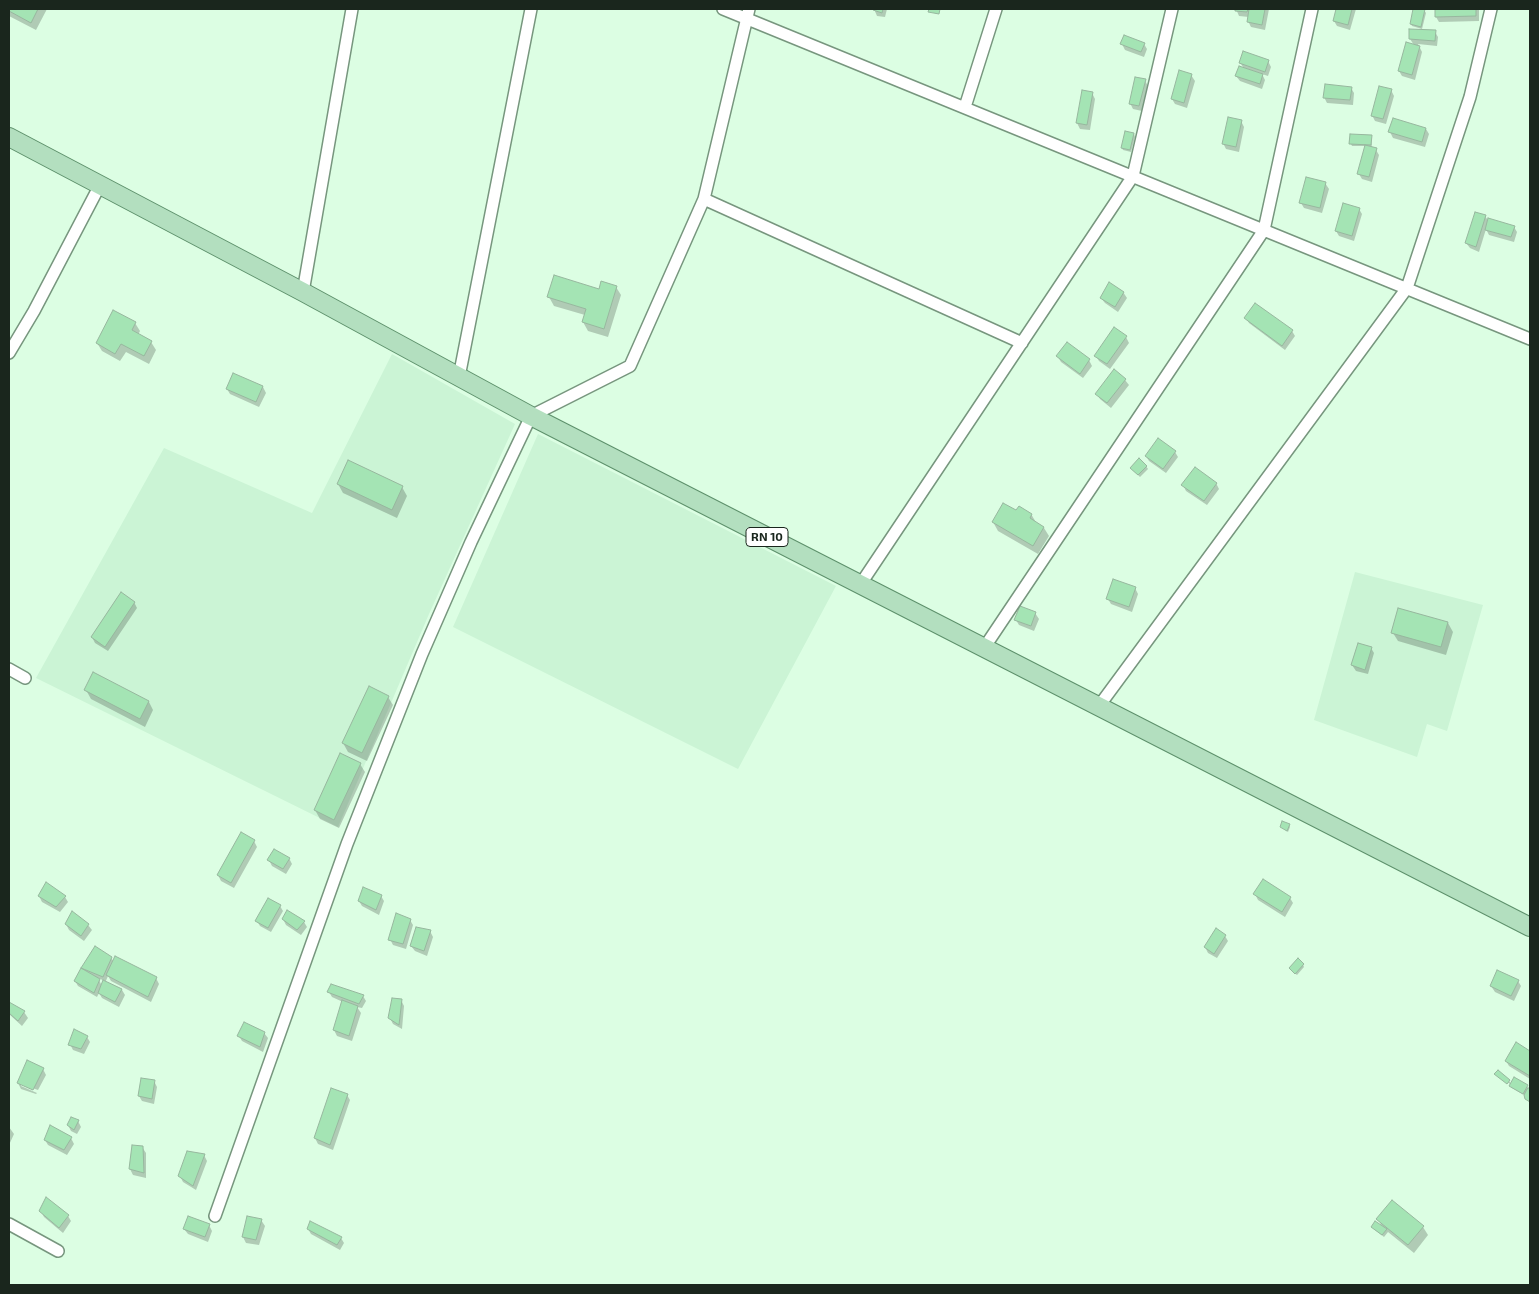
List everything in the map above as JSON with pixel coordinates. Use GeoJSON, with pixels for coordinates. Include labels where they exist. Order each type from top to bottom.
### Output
{"type":"FeatureCollection","features":[{"type":"Feature","properties":{"kind":"main road","name":"RN 10"},"geometry":{"type":"LineString","coordinates":[[9,137],[303,292],[531,416],[1530,927]]}},
{"type":"Feature","properties":{"kind":"street"},"geometry":{"type":"LineString","coordinates":[[303,292],[352,9]]}},
{"type":"Feature","properties":{"kind":"street"},"geometry":{"type":"LineString","coordinates":[[459,377],[531,9]]}},
{"type":"Feature","properties":{"kind":"street"},"geometry":{"type":"LineString","coordinates":[[723,9],[747,14],[965,107],[1530,339]]}},
{"type":"Feature","properties":{"kind":"street"},"geometry":{"type":"LineString","coordinates":[[965,107],[996,9]]}},
{"type":"Feature","properties":{"kind":"street"},"geometry":{"type":"LineString","coordinates":[[860,585],[1133,176],[1172,9]]}},
{"type":"Feature","properties":{"kind":"street"},"geometry":{"type":"LineString","coordinates":[[984,648],[1264,230],[1312,9]]}},
{"type":"Feature","properties":{"kind":"street"},"geometry":{"type":"LineString","coordinates":[[1099,706],[1407,288],[1470,97],[1491,9]]}},
{"type":"Feature","properties":{"kind":"street"},"geometry":{"type":"LineString","coordinates":[[214,1216],[347,844],[422,654],[471,542],[531,416],[630,366],[704,199],[747,14]]}},
{"type":"Feature","properties":{"kind":"street"},"geometry":{"type":"LineString","coordinates":[[9,353],[34,311],[100,185]]}},
{"type":"Feature","properties":{"kind":"street"},"geometry":{"type":"LineString","coordinates":[[704,199],[1022,343]]}},
{"type":"Feature","properties":{"kind":"street"},"geometry":{"type":"LineString","coordinates":[[9,669],[25,678]]}},
{"type":"Feature","properties":{"kind":"street"},"geometry":{"type":"LineString","coordinates":[[9,1224],[58,1252]]}},
{"type":"Feature","properties":{"kind":"shaded area"},"geometry":{"type":"Polygon","coordinates":[[[392,354],[515,424],[429,614],[338,827],[36,678],[164,448],[312,513],[392,354]]]}},
{"type":"Feature","properties":{"kind":"shaded area"},"geometry":{"type":"Polygon","coordinates":[[[538,434],[836,586],[738,769],[453,627],[538,434]]]}},
{"type":"Feature","properties":{"kind":"shaded area"},"geometry":{"type":"Polygon","coordinates":[[[1355,572],[1483,605],[1447,731],[1427,724],[1417,757],[1314,720],[1355,572]]]}},
{"type":"Feature","properties":{"kind":"building"},"geometry":{"type":"Polygon","coordinates":[[[9,9],[38,9],[31,23],[9,11],[9,9]]]}},
{"type":"Feature","properties":{"kind":"building"},"geometry":{"type":"Polygon","coordinates":[[[873,9],[883,9],[882,13],[873,9]]]}},
{"type":"Feature","properties":{"kind":"building"},"geometry":{"type":"Polygon","coordinates":[[[929,9],[940,9],[939,14],[928,12],[929,9]]]}},
{"type":"Feature","properties":{"kind":"building"},"geometry":{"type":"Polygon","coordinates":[[[1235,9],[1248,9],[1247,12],[1235,11],[1235,9]]]}},
{"type":"Feature","properties":{"kind":"building"},"geometry":{"type":"Polygon","coordinates":[[[1249,9],[1265,9],[1262,25],[1247,22],[1249,9]]]}},
{"type":"Feature","properties":{"kind":"building"},"geometry":{"type":"Polygon","coordinates":[[[1336,9],[1352,9],[1348,25],[1333,21],[1336,9]]]}},
{"type":"Feature","properties":{"kind":"building"},"geometry":{"type":"Polygon","coordinates":[[[1413,9],[1425,9],[1421,27],[1410,24],[1413,9]]]}},
{"type":"Feature","properties":{"kind":"building"},"geometry":{"type":"Polygon","coordinates":[[[1435,9],[1476,9],[1476,16],[1435,17],[1435,9]]]}},
{"type":"Feature","properties":{"kind":"building"},"geometry":{"type":"Polygon","coordinates":[[[1409,29],[1436,30],[1435,41],[1409,39],[1409,29]]]}},
{"type":"Feature","properties":{"kind":"building"},"geometry":{"type":"Polygon","coordinates":[[[1124,35],[1145,43],[1141,52],[1120,44],[1124,35]]]}},
{"type":"Feature","properties":{"kind":"building"},"geometry":{"type":"Polygon","coordinates":[[[1406,42],[1420,46],[1412,75],[1398,71],[1406,42]]]}},
{"type":"Feature","properties":{"kind":"building"},"geometry":{"type":"Polygon","coordinates":[[[1243,51],[1269,60],[1265,72],[1239,63],[1243,51]]]}},
{"type":"Feature","properties":{"kind":"building"},"geometry":{"type":"Polygon","coordinates":[[[1239,66],[1263,74],[1260,84],[1235,76],[1239,66]]]}},
{"type":"Feature","properties":{"kind":"building"},"geometry":{"type":"Polygon","coordinates":[[[1179,70],[1192,74],[1184,103],[1171,99],[1179,70]]]}},
{"type":"Feature","properties":{"kind":"building"},"geometry":{"type":"Polygon","coordinates":[[[1135,77],[1146,79],[1139,106],[1129,104],[1135,77]]]}},
{"type":"Feature","properties":{"kind":"building"},"geometry":{"type":"Polygon","coordinates":[[[1325,84],[1352,87],[1350,100],[1323,98],[1325,84]]]}},
{"type":"Feature","properties":{"kind":"building"},"geometry":{"type":"Polygon","coordinates":[[[1379,86],[1392,89],[1383,119],[1371,116],[1379,86]]]}},
{"type":"Feature","properties":{"kind":"building"},"geometry":{"type":"Polygon","coordinates":[[[1082,90],[1093,92],[1087,125],[1076,123],[1082,90]]]}},
{"type":"Feature","properties":{"kind":"building"},"geometry":{"type":"Polygon","coordinates":[[[1228,117],[1242,120],[1236,147],[1222,144],[1228,117]]]}},
{"type":"Feature","properties":{"kind":"building"},"geometry":{"type":"Polygon","coordinates":[[[1393,118],[1426,128],[1422,142],[1388,132],[1393,118]]]}},
{"type":"Feature","properties":{"kind":"building"},"geometry":{"type":"Polygon","coordinates":[[[1125,131],[1134,133],[1130,150],[1121,148],[1125,131]]]}},
{"type":"Feature","properties":{"kind":"building"},"geometry":{"type":"Polygon","coordinates":[[[1350,134],[1372,135],[1371,145],[1349,144],[1350,134]]]}},
{"type":"Feature","properties":{"kind":"building"},"geometry":{"type":"Polygon","coordinates":[[[1365,145],[1377,148],[1369,177],[1357,174],[1365,145]]]}},
{"type":"Feature","properties":{"kind":"building"},"geometry":{"type":"Polygon","coordinates":[[[1306,177],[1326,182],[1320,208],[1299,203],[1306,177]]]}},
{"type":"Feature","properties":{"kind":"building"},"geometry":{"type":"Polygon","coordinates":[[[1343,203],[1360,208],[1352,236],[1335,231],[1343,203]]]}},
{"type":"Feature","properties":{"kind":"building"},"geometry":{"type":"Polygon","coordinates":[[[1475,212],[1486,215],[1476,247],[1465,243],[1475,212]]]}},
{"type":"Feature","properties":{"kind":"building"},"geometry":{"type":"Polygon","coordinates":[[[1488,218],[1515,226],[1511,237],[1485,230],[1488,218]]]}},
{"type":"Feature","properties":{"kind":"building"},"geometry":{"type":"Polygon","coordinates":[[[554,275],[599,289],[601,281],[617,286],[604,329],[582,322],[586,309],[547,297],[554,275]]]}},
{"type":"Feature","properties":{"kind":"building"},"geometry":{"type":"Polygon","coordinates":[[[1109,282],[1124,292],[1115,307],[1100,298],[1109,282]]]}},
{"type":"Feature","properties":{"kind":"building"},"geometry":{"type":"Polygon","coordinates":[[[1255,303],[1293,330],[1282,346],[1244,318],[1255,303]]]}},
{"type":"Feature","properties":{"kind":"building"},"geometry":{"type":"Polygon","coordinates":[[[113,310],[136,322],[132,330],[152,341],[144,356],[121,344],[115,354],[96,343],[113,310]]]}},
{"type":"Feature","properties":{"kind":"building"},"geometry":{"type":"Polygon","coordinates":[[[1114,327],[1127,336],[1107,364],[1094,356],[1114,327]]]}},
{"type":"Feature","properties":{"kind":"building"},"geometry":{"type":"Polygon","coordinates":[[[1067,342],[1090,359],[1080,374],[1056,356],[1067,342]]]}},
{"type":"Feature","properties":{"kind":"building"},"geometry":{"type":"Polygon","coordinates":[[[1114,369],[1126,379],[1107,403],[1095,394],[1114,369]]]}},
{"type":"Feature","properties":{"kind":"building"},"geometry":{"type":"Polygon","coordinates":[[[233,373],[263,386],[256,402],[226,389],[233,373]]]}},
{"type":"Feature","properties":{"kind":"building"},"geometry":{"type":"Polygon","coordinates":[[[1158,438],[1176,451],[1163,469],[1145,456],[1158,438]]]}},
{"type":"Feature","properties":{"kind":"building"},"geometry":{"type":"Polygon","coordinates":[[[1139,458],[1147,466],[1138,475],[1130,468],[1139,458]]]}},
{"type":"Feature","properties":{"kind":"building"},"geometry":{"type":"Polygon","coordinates":[[[348,460],[403,486],[392,510],[337,484],[348,460]]]}},
{"type":"Feature","properties":{"kind":"building"},"geometry":{"type":"Polygon","coordinates":[[[1195,467],[1217,483],[1204,501],[1181,485],[1195,467]]]}},
{"type":"Feature","properties":{"kind":"building"},"geometry":{"type":"Polygon","coordinates":[[[1003,503],[1016,510],[1019,506],[1032,514],[1030,518],[1044,527],[1033,546],[992,522],[1003,503]]]}},
{"type":"Feature","properties":{"kind":"building"},"geometry":{"type":"Polygon","coordinates":[[[1113,579],[1136,587],[1129,607],[1106,599],[1113,579]]]}},
{"type":"Feature","properties":{"kind":"building"},"geometry":{"type":"Polygon","coordinates":[[[121,592],[135,602],[105,647],[91,637],[121,592]]]}},
{"type":"Feature","properties":{"kind":"building"},"geometry":{"type":"Polygon","coordinates":[[[1020,606],[1036,612],[1031,626],[1014,620],[1020,606]]]}},
{"type":"Feature","properties":{"kind":"building"},"geometry":{"type":"Polygon","coordinates":[[[1398,608],[1448,622],[1441,647],[1391,633],[1398,608]]]}},
{"type":"Feature","properties":{"kind":"building"},"geometry":{"type":"Polygon","coordinates":[[[1358,643],[1372,647],[1365,670],[1351,665],[1358,643]]]}},
{"type":"Feature","properties":{"kind":"building"},"geometry":{"type":"Polygon","coordinates":[[[93,672],[149,701],[140,719],[84,690],[93,672]]]}},
{"type":"Feature","properties":{"kind":"building"},"geometry":{"type":"Polygon","coordinates":[[[369,686],[389,696],[362,753],[342,743],[369,686]]]}},
{"type":"Feature","properties":{"kind":"building"},"geometry":{"type":"Polygon","coordinates":[[[340,753],[361,763],[334,820],[314,810],[340,753]]]}},
{"type":"Feature","properties":{"kind":"building"},"geometry":{"type":"Polygon","coordinates":[[[1282,821],[1290,824],[1287,831],[1280,827],[1282,821]]]}},
{"type":"Feature","properties":{"kind":"building"},"geometry":{"type":"Polygon","coordinates":[[[241,832],[255,840],[231,883],[217,875],[241,832]]]}},
{"type":"Feature","properties":{"kind":"building"},"geometry":{"type":"Polygon","coordinates":[[[274,849],[290,858],[283,869],[267,860],[274,849]]]}},
{"type":"Feature","properties":{"kind":"building"},"geometry":{"type":"Polygon","coordinates":[[[1263,879],[1291,897],[1282,912],[1253,894],[1263,879]]]}},
{"type":"Feature","properties":{"kind":"building"},"geometry":{"type":"Polygon","coordinates":[[[46,882],[66,896],[56,907],[38,896],[46,882]]]}},
{"type":"Feature","properties":{"kind":"building"},"geometry":{"type":"Polygon","coordinates":[[[363,887],[382,895],[376,910],[358,901],[363,887]]]}},
{"type":"Feature","properties":{"kind":"building"},"geometry":{"type":"Polygon","coordinates":[[[268,898],[281,905],[268,928],[255,921],[268,898]]]}},
{"type":"Feature","properties":{"kind":"building"},"geometry":{"type":"Polygon","coordinates":[[[287,910],[305,921],[297,930],[282,919],[287,910]]]}},
{"type":"Feature","properties":{"kind":"building"},"geometry":{"type":"Polygon","coordinates":[[[72,911],[89,924],[81,936],[65,924],[72,911]]]}},
{"type":"Feature","properties":{"kind":"building"},"geometry":{"type":"Polygon","coordinates":[[[396,913],[411,919],[403,944],[388,940],[396,913]]]}},
{"type":"Feature","properties":{"kind":"building"},"geometry":{"type":"Polygon","coordinates":[[[416,927],[431,930],[424,951],[410,946],[416,927]]]}},
{"type":"Feature","properties":{"kind":"building"},"geometry":{"type":"Polygon","coordinates":[[[1216,928],[1226,935],[1214,954],[1204,947],[1216,928]]]}},
{"type":"Feature","properties":{"kind":"building"},"geometry":{"type":"Polygon","coordinates":[[[95,946],[112,957],[103,977],[81,968],[95,946]]]}},
{"type":"Feature","properties":{"kind":"building"},"geometry":{"type":"Polygon","coordinates":[[[115,956],[157,977],[148,997],[106,975],[115,956]]]}},
{"type":"Feature","properties":{"kind":"building"},"geometry":{"type":"Polygon","coordinates":[[[1298,958],[1304,964],[1295,974],[1289,968],[1298,958]]]}},
{"type":"Feature","properties":{"kind":"building"},"geometry":{"type":"Polygon","coordinates":[[[81,968],[100,979],[94,993],[74,981],[81,968]]]}},
{"type":"Feature","properties":{"kind":"building"},"geometry":{"type":"Polygon","coordinates":[[[1497,970],[1519,980],[1511,996],[1490,986],[1497,970]]]}},
{"type":"Feature","properties":{"kind":"building"},"geometry":{"type":"Polygon","coordinates":[[[103,980],[122,989],[115,1002],[98,993],[103,980]]]}},
{"type":"Feature","properties":{"kind":"building"},"geometry":{"type":"Polygon","coordinates":[[[331,984],[364,995],[359,1004],[327,992],[331,984]]]}},
{"type":"Feature","properties":{"kind":"building"},"geometry":{"type":"Polygon","coordinates":[[[392,998],[402,999],[399,1025],[388,1018],[392,998]]]}},
{"type":"Feature","properties":{"kind":"building"},"geometry":{"type":"Polygon","coordinates":[[[342,1000],[358,1006],[349,1036],[333,1030],[342,1000]]]}},
{"type":"Feature","properties":{"kind":"building"},"geometry":{"type":"Polygon","coordinates":[[[9,1002],[25,1011],[18,1021],[9,1013],[9,1002]]]}},
{"type":"Feature","properties":{"kind":"building"},"geometry":{"type":"Polygon","coordinates":[[[244,1022],[265,1032],[260,1047],[237,1036],[244,1022]]]}},
{"type":"Feature","properties":{"kind":"building"},"geometry":{"type":"Polygon","coordinates":[[[74,1029],[88,1036],[81,1049],[68,1045],[74,1029]]]}},
{"type":"Feature","properties":{"kind":"building"},"geometry":{"type":"Polygon","coordinates":[[[1516,1042],[1530,1051],[1530,1076],[1505,1061],[1516,1042]]]}},
{"type":"Feature","properties":{"kind":"building"},"geometry":{"type":"Polygon","coordinates":[[[27,1060],[44,1068],[33,1090],[17,1083],[27,1060]]]}},
{"type":"Feature","properties":{"kind":"building"},"geometry":{"type":"Polygon","coordinates":[[[1498,1070],[1510,1080],[1507,1084],[1494,1074],[1498,1070]]]}},
{"type":"Feature","properties":{"kind":"building"},"geometry":{"type":"Polygon","coordinates":[[[1514,1077],[1528,1085],[1523,1094],[1509,1086],[1514,1077]]]}},
{"type":"Feature","properties":{"kind":"building"},"geometry":{"type":"Polygon","coordinates":[[[141,1078],[155,1080],[152,1099],[138,1096],[141,1078]]]}},
{"type":"Feature","properties":{"kind":"building"},"geometry":{"type":"Polygon","coordinates":[[[1530,1087],[1530,1102],[1525,1099],[1524,1095],[1530,1087]]]}},
{"type":"Feature","properties":{"kind":"building"},"geometry":{"type":"Polygon","coordinates":[[[331,1088],[348,1094],[330,1145],[314,1138],[331,1088]]]}},
{"type":"Feature","properties":{"kind":"building"},"geometry":{"type":"Polygon","coordinates":[[[71,1117],[79,1120],[74,1130],[67,1125],[71,1117]]]}},
{"type":"Feature","properties":{"kind":"building"},"geometry":{"type":"Polygon","coordinates":[[[50,1125],[72,1137],[64,1150],[44,1140],[50,1125]]]}},
{"type":"Feature","properties":{"kind":"building"},"geometry":{"type":"Polygon","coordinates":[[[132,1145],[143,1146],[144,1173],[129,1169],[132,1145]]]}},
{"type":"Feature","properties":{"kind":"building"},"geometry":{"type":"Polygon","coordinates":[[[187,1151],[205,1154],[193,1186],[178,1176],[187,1151]]]}},
{"type":"Feature","properties":{"kind":"building"},"geometry":{"type":"Polygon","coordinates":[[[46,1197],[69,1215],[59,1228],[39,1211],[46,1197]]]}},
{"type":"Feature","properties":{"kind":"building"},"geometry":{"type":"Polygon","coordinates":[[[1392,1200],[1424,1226],[1408,1245],[1376,1219],[1392,1200]]]}},
{"type":"Feature","properties":{"kind":"building"},"geometry":{"type":"Polygon","coordinates":[[[188,1216],[210,1224],[205,1237],[183,1229],[188,1216]]]}},
{"type":"Feature","properties":{"kind":"building"},"geometry":{"type":"Polygon","coordinates":[[[247,1216],[262,1219],[256,1240],[242,1237],[247,1216]]]}},
{"type":"Feature","properties":{"kind":"building"},"geometry":{"type":"Polygon","coordinates":[[[310,1221],[342,1237],[337,1245],[307,1229],[310,1221]]]}},
{"type":"Feature","properties":{"kind":"building"},"geometry":{"type":"Polygon","coordinates":[[[1375,1221],[1387,1229],[1382,1235],[1371,1227],[1375,1221]]]}}]}
